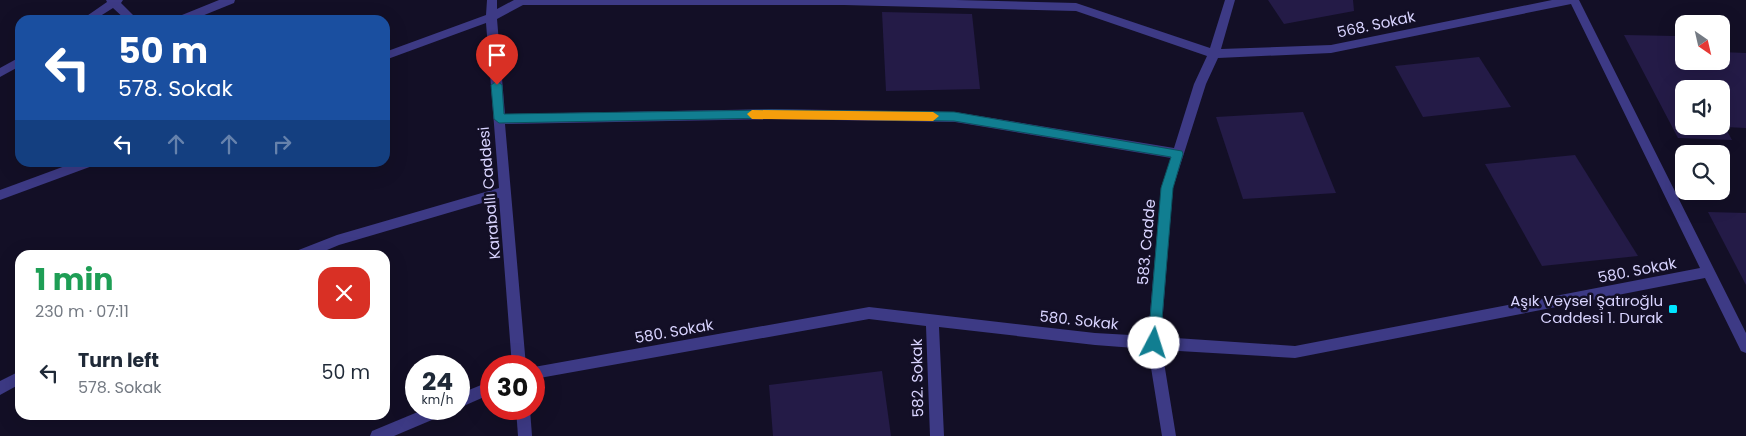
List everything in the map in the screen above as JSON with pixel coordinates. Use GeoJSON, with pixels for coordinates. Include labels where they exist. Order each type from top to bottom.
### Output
{"type":"FeatureCollection","features":[{"type":"Feature","properties":{"kind":"street"},"geometry":{"type":"LineString","coordinates":[[193,15],[230,0]]}},
{"type":"Feature","properties":{"kind":"street","name":"Karaballı Caddesi"},"geometry":{"type":"LineString","coordinates":[[492,0],[491,17],[518,355]]}},
{"type":"Feature","properties":{"kind":"street","name":"583. Cadde"},"geometry":{"type":"LineString","coordinates":[[1169,436],[1154,343],[1167,188],[1200,84],[1214,54],[1230,0]]}},
{"type":"Feature","properties":{"kind":"street"},"geometry":{"type":"LineString","coordinates":[[1572,0],[1746,346]]}},
{"type":"Feature","properties":{"kind":"street","name":"568. Sokak"},"geometry":{"type":"LineString","coordinates":[[1214,54],[1331,49],[1572,0]]}},
{"type":"Feature","properties":{"kind":"street"},"geometry":{"type":"LineString","coordinates":[[93,15],[114,1],[128,15]]}},
{"type":"Feature","properties":{"kind":"street"},"geometry":{"type":"LineString","coordinates":[[390,54],[491,17],[522,1],[844,2],[1076,7],[1214,54]]}},
{"type":"Feature","properties":{"kind":"street"},"geometry":{"type":"LineString","coordinates":[[0,74],[15,64]]}},
{"type":"Feature","properties":{"kind":"street"},"geometry":{"type":"LineString","coordinates":[[499,119],[771,114],[954,117],[1178,154]]}},
{"type":"Feature","properties":{"kind":"street"},"geometry":{"type":"LineString","coordinates":[[0,196],[78,167]]}},
{"type":"Feature","properties":{"kind":"street"},"geometry":{"type":"LineString","coordinates":[[313,250],[338,240],[505,191]]}},
{"type":"Feature","properties":{"kind":"street","name":"580. Sokak"},"geometry":{"type":"LineString","coordinates":[[545,371],[869,313],[1095,339],[1295,352],[1453,324],[1709,272]]}},
{"type":"Feature","properties":{"kind":"street","name":"582. Sokak"},"geometry":{"type":"LineString","coordinates":[[932,320],[936,436]]}},
{"type":"Feature","properties":{"kind":"street"},"geometry":{"type":"LineString","coordinates":[[0,388],[15,380]]}},
{"type":"Feature","properties":{"kind":"street"},"geometry":{"type":"LineString","coordinates":[[377,436],[415,420]]}},
{"type":"Feature","properties":{"kind":"street"},"geometry":{"type":"LineString","coordinates":[[524,420],[525,436]]}},
{"type":"Feature","properties":{"kind":"building"},"geometry":{"type":"Polygon","coordinates":[[[1268,0],[1353,0],[1354,11],[1284,24],[1268,0]]]}},
{"type":"Feature","properties":{"kind":"building"},"geometry":{"type":"Polygon","coordinates":[[[882,12],[972,14],[980,89],[886,91],[882,12]]]}},
{"type":"Feature","properties":{"kind":"building"},"geometry":{"type":"Polygon","coordinates":[[[1624,35],[1675,36],[1675,70],[1730,70],[1730,52],[1746,53],[1746,128],[1730,127],[1730,80],[1675,80],[1675,132],[1624,35]]]}},
{"type":"Feature","properties":{"kind":"building"},"geometry":{"type":"Polygon","coordinates":[[[1479,57],[1511,107],[1423,117],[1395,66],[1479,57]]]}},
{"type":"Feature","properties":{"kind":"building"},"geometry":{"type":"Polygon","coordinates":[[[1303,112],[1336,193],[1243,199],[1216,117],[1303,112]]]}},
{"type":"Feature","properties":{"kind":"building"},"geometry":{"type":"Polygon","coordinates":[[[1676,135],[1729,135],[1732,140],[1678,138],[1676,135]]]}},
{"type":"Feature","properties":{"kind":"building"},"geometry":{"type":"Polygon","coordinates":[[[1575,155],[1638,256],[1542,266],[1485,164],[1575,155]]]}},
{"type":"Feature","properties":{"kind":"building"},"geometry":{"type":"Polygon","coordinates":[[[1708,212],[1746,213],[1746,285],[1708,212]]]}},
{"type":"Feature","properties":{"kind":"building"},"geometry":{"type":"Polygon","coordinates":[[[882,371],[891,436],[773,436],[769,385],[882,371]]]}},
{"type":"Feature","properties":{"kind":"slow traffic"},"geometry":{"type":"LineString","coordinates":[[752,114],[933,116]]}},
{"type":"Feature","properties":{"kind":"place","name":"Aşık Veysel Şatıroğlu Caddesi 1. Durak"},"geometry":{"type":"Point","coordinates":[1673,309]}},
{"type":"Feature","properties":{"kind":"route"},"geometry":{"type":"LineString","coordinates":[[497,85],[499,119],[771,114],[954,117],[1178,154],[1167,188],[1154,343]]}}]}
